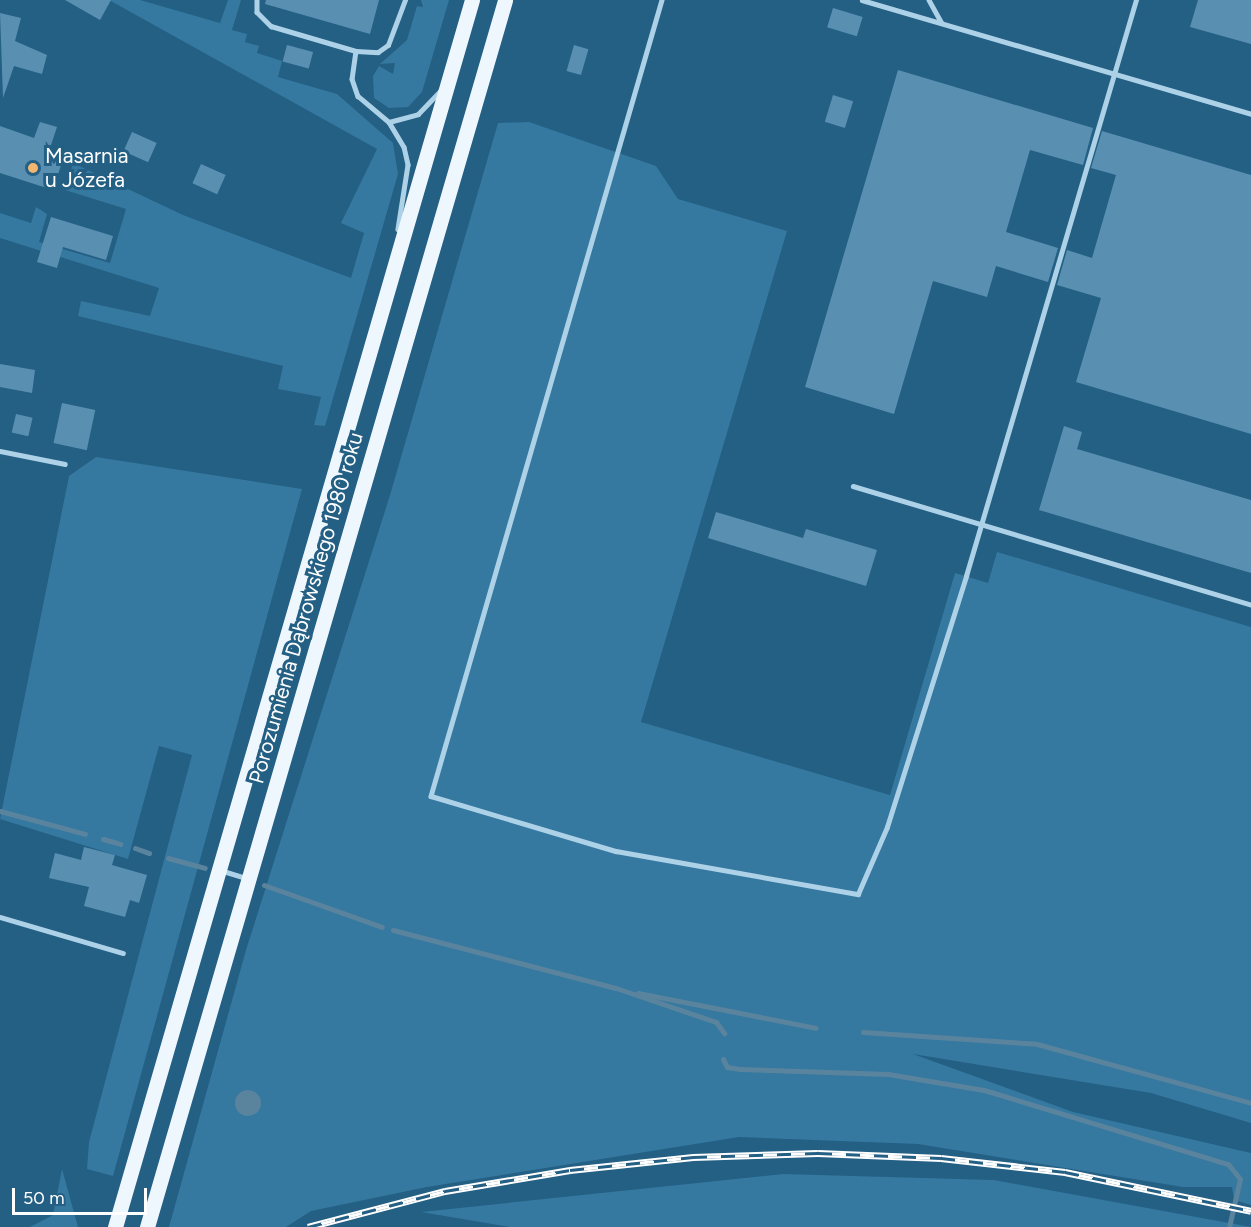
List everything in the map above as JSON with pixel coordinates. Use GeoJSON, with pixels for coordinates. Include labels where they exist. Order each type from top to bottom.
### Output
{"type":"FeatureCollection","features":[{"type":"Feature","properties":{"kind":"main road","name":"Porozumienia Dąbrowskiego 1980 roku"},"geometry":{"type":"LineString","coordinates":[[115,1227],[472,0]]}},
{"type":"Feature","properties":{"kind":"main road","name":"Porozumienia Dąbrowskiego 1980 roku"},"geometry":{"type":"LineString","coordinates":[[147,1227],[505,0]]}},
{"type":"Feature","properties":{"kind":"lane"},"geometry":{"type":"LineString","coordinates":[[257,0],[257,12],[271,26],[356,51],[378,52],[388,45],[405,0]]}},
{"type":"Feature","properties":{"kind":"lane"},"geometry":{"type":"LineString","coordinates":[[662,0],[431,796],[616,851],[858,894],[887,827],[980,526],[1136,0]]}},
{"type":"Feature","properties":{"kind":"lane"},"geometry":{"type":"LineString","coordinates":[[862,0],[1251,114]]}},
{"type":"Feature","properties":{"kind":"lane"},"geometry":{"type":"LineString","coordinates":[[929,0],[942,23]]}},
{"type":"Feature","properties":{"kind":"lane"},"geometry":{"type":"LineString","coordinates":[[356,51],[352,79],[358,96],[389,122],[408,165],[397,252]]}},
{"type":"Feature","properties":{"kind":"lane"},"geometry":{"type":"LineString","coordinates":[[389,122],[418,114],[448,83]]}},
{"type":"Feature","properties":{"kind":"lane"},"geometry":{"type":"LineString","coordinates":[[0,451],[65,464]]}},
{"type":"Feature","properties":{"kind":"lane"},"geometry":{"type":"LineString","coordinates":[[853,486],[980,526],[1251,605]]}},
{"type":"Feature","properties":{"kind":"lane"},"geometry":{"type":"LineString","coordinates":[[218,870],[249,879]]}},
{"type":"Feature","properties":{"kind":"lane"},"geometry":{"type":"LineString","coordinates":[[0,917],[123,953]]}},
{"type":"Feature","properties":{"kind":"shaded area"},"geometry":{"type":"Polygon","coordinates":[[[109,0],[140,0],[220,23],[228,0],[241,0],[232,30],[247,34],[245,42],[259,46],[257,53],[282,61],[278,77],[337,94],[393,143],[398,174],[325,426],[314,425],[321,397],[278,389],[283,366],[78,316],[81,301],[150,316],[159,288],[0,238],[0,213],[31,223],[36,207],[47,214],[39,242],[110,263],[126,209],[65,190],[73,163],[183,215],[351,278],[364,233],[341,223],[377,149],[109,0]]]}},
{"type":"Feature","properties":{"kind":"shaded area"},"geometry":{"type":"Polygon","coordinates":[[[421,0],[449,0],[422,92],[408,107],[389,108],[374,98],[373,76],[379,66],[393,74],[395,63],[380,64],[407,40],[417,6],[423,7],[421,0]]]}},
{"type":"Feature","properties":{"kind":"shaded area"},"geometry":{"type":"Polygon","coordinates":[[[529,122],[656,166],[678,199],[787,231],[641,722],[890,795],[955,573],[988,583],[997,552],[1251,627],[1251,1123],[1151,1093],[913,1054],[1073,1112],[1251,1153],[1251,1205],[1234,1200],[1232,1187],[1183,1187],[918,1144],[739,1137],[427,1187],[311,1211],[286,1227],[169,1227],[246,950],[390,495],[498,123],[529,122]]]}},
{"type":"Feature","properties":{"kind":"shaded area"},"geometry":{"type":"Polygon","coordinates":[[[96,457],[302,489],[113,1176],[87,1169],[89,1142],[192,755],[159,746],[128,859],[0,819],[69,476],[96,457]]]}},
{"type":"Feature","properties":{"kind":"shaded area"},"geometry":{"type":"Polygon","coordinates":[[[248,1090],[257,1094],[261,1103],[257,1112],[248,1116],[239,1112],[235,1103],[239,1094],[248,1090]]]}},
{"type":"Feature","properties":{"kind":"shaded area"},"geometry":{"type":"Polygon","coordinates":[[[62,1169],[78,1227],[30,1227],[53,1215],[62,1169]]]}},
{"type":"Feature","properties":{"kind":"shaded area"},"geometry":{"type":"Polygon","coordinates":[[[783,1174],[994,1180],[1251,1227],[510,1227],[421,1212],[783,1174]]]}},
{"type":"Feature","properties":{"kind":"building"},"geometry":{"type":"Polygon","coordinates":[[[65,0],[111,0],[100,20],[65,0]]]}},
{"type":"Feature","properties":{"kind":"building"},"geometry":{"type":"Polygon","coordinates":[[[266,0],[379,0],[370,34],[265,4],[266,0]]]}},
{"type":"Feature","properties":{"kind":"building"},"geometry":{"type":"Polygon","coordinates":[[[1198,0],[1251,0],[1251,44],[1190,27],[1198,0]]]}},
{"type":"Feature","properties":{"kind":"building"},"geometry":{"type":"Polygon","coordinates":[[[833,8],[863,17],[857,36],[827,27],[833,8]]]}},
{"type":"Feature","properties":{"kind":"building"},"geometry":{"type":"Polygon","coordinates":[[[0,13],[21,18],[15,41],[47,55],[42,74],[14,66],[3,98],[0,13]]]}},
{"type":"Feature","properties":{"kind":"building"},"geometry":{"type":"Polygon","coordinates":[[[287,45],[313,52],[309,68],[283,61],[287,45]]]}},
{"type":"Feature","properties":{"kind":"building"},"geometry":{"type":"Polygon","coordinates":[[[574,45],[588,49],[581,75],[567,71],[574,45]]]}},
{"type":"Feature","properties":{"kind":"building"},"geometry":{"type":"Polygon","coordinates":[[[898,70],[1093,128],[1083,165],[1030,150],[1006,232],[1058,248],[1048,282],[996,266],[987,297],[933,281],[894,414],[805,387],[898,70]]]}},
{"type":"Feature","properties":{"kind":"building"},"geometry":{"type":"Polygon","coordinates":[[[833,95],[853,101],[845,128],[825,122],[833,95]]]}},
{"type":"Feature","properties":{"kind":"building"},"geometry":{"type":"Polygon","coordinates":[[[40,122],[57,127],[47,157],[62,162],[53,190],[0,173],[0,126],[34,138],[40,122]]]}},
{"type":"Feature","properties":{"kind":"building"},"geometry":{"type":"Polygon","coordinates":[[[1102,131],[1251,175],[1251,434],[1076,382],[1101,298],[1057,285],[1067,250],[1092,258],[1116,175],[1091,168],[1102,131]]]}},
{"type":"Feature","properties":{"kind":"building"},"geometry":{"type":"Polygon","coordinates":[[[132,132],[157,143],[148,162],[123,151],[132,132]]]}},
{"type":"Feature","properties":{"kind":"building"},"geometry":{"type":"Polygon","coordinates":[[[201,164],[226,175],[217,194],[192,183],[201,164]]]}},
{"type":"Feature","properties":{"kind":"building"},"geometry":{"type":"Polygon","coordinates":[[[51,217],[113,236],[106,260],[63,247],[57,268],[37,262],[51,217]]]}},
{"type":"Feature","properties":{"kind":"building"},"geometry":{"type":"Polygon","coordinates":[[[0,364],[35,370],[32,393],[0,387],[0,364]]]}},
{"type":"Feature","properties":{"kind":"building"},"geometry":{"type":"Polygon","coordinates":[[[62,403],[95,410],[87,450],[53,443],[62,403]]]}},
{"type":"Feature","properties":{"kind":"building"},"geometry":{"type":"Polygon","coordinates":[[[16,414],[33,418],[28,436],[12,433],[16,414]]]}},
{"type":"Feature","properties":{"kind":"building"},"geometry":{"type":"Polygon","coordinates":[[[1064,426],[1082,432],[1077,449],[1251,500],[1251,573],[1039,510],[1064,426]]]}},
{"type":"Feature","properties":{"kind":"building"},"geometry":{"type":"Polygon","coordinates":[[[716,512],[803,538],[806,529],[877,550],[866,586],[708,538],[716,512]]]}},
{"type":"Feature","properties":{"kind":"building"},"geometry":{"type":"Polygon","coordinates":[[[84,847],[115,855],[112,865],[147,875],[139,903],[130,900],[125,917],[84,906],[89,887],[49,878],[55,853],[81,860],[84,847]]]}},
{"type":"Feature","properties":{"kind":"waterway"},"geometry":{"type":"LineString","coordinates":[[0,811],[85,834]]}},
{"type":"Feature","properties":{"kind":"waterway"},"geometry":{"type":"LineString","coordinates":[[103,839],[120,844]]}},
{"type":"Feature","properties":{"kind":"waterway"},"geometry":{"type":"LineString","coordinates":[[135,848],[149,853]]}},
{"type":"Feature","properties":{"kind":"waterway"},"geometry":{"type":"LineString","coordinates":[[168,858],[205,868]]}},
{"type":"Feature","properties":{"kind":"waterway"},"geometry":{"type":"LineString","coordinates":[[264,885],[382,927]]}},
{"type":"Feature","properties":{"kind":"waterway"},"geometry":{"type":"LineString","coordinates":[[393,930],[616,988],[716,1022],[724,1033]]}},
{"type":"Feature","properties":{"kind":"waterway"},"geometry":{"type":"LineString","coordinates":[[638,993],[816,1028]]}},
{"type":"Feature","properties":{"kind":"waterway"},"geometry":{"type":"LineString","coordinates":[[863,1032],[1037,1044],[1251,1103]]}},
{"type":"Feature","properties":{"kind":"waterway"},"geometry":{"type":"LineString","coordinates":[[723,1059],[727,1067],[740,1069],[888,1074],[984,1090],[1228,1164],[1240,1179],[1229,1227]]}},
{"type":"Feature","properties":{"kind":"railway"},"geometry":{"type":"LineString","coordinates":[[308,1227],[445,1191],[570,1170],[693,1157],[818,1153],[941,1158],[1065,1172],[1251,1211]]}},
{"type":"Feature","properties":{"kind":"place","name":"Masarnia u Józefa"},"geometry":{"type":"Point","coordinates":[33,168]}}]}
